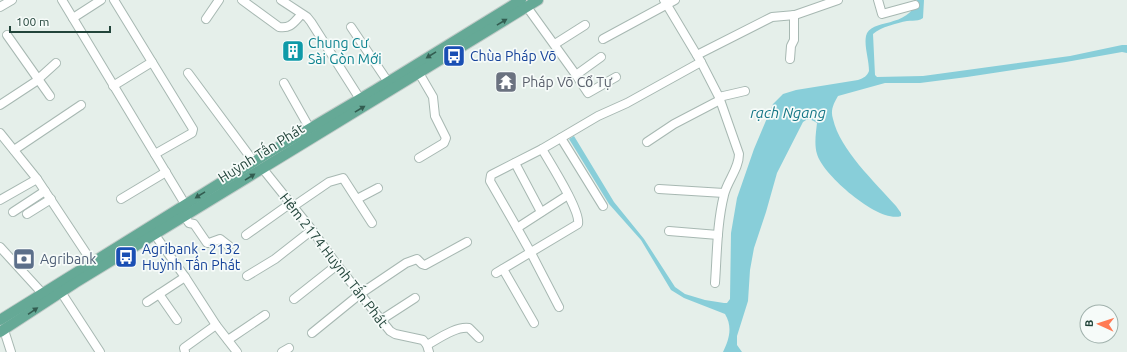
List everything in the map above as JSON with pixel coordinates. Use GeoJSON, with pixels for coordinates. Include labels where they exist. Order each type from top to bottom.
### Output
{"type":"FeatureCollection","features":[{"type":"Feature","properties":{"kind":"main road","name":"Huỳnh Tấn Phát"},"geometry":{"type":"LineString","coordinates":[[1,327],[43,294],[154,235],[419,73],[467,39],[524,3],[538,0]]}},
{"type":"Feature","properties":{"kind":"main road","name":"Huỳnh Tấn Phát"},"geometry":{"type":"LineString","coordinates":[[1,327],[62,292],[95,266],[185,204],[388,82],[467,39]]}},
{"type":"Feature","properties":{"kind":"street"},"geometry":{"type":"LineString","coordinates":[[0,7],[12,0]]}},
{"type":"Feature","properties":{"kind":"street"},"geometry":{"type":"LineString","coordinates":[[62,0],[185,204]]}},
{"type":"Feature","properties":{"kind":"street"},"geometry":{"type":"LineString","coordinates":[[73,18],[101,0]]}},
{"type":"Feature","properties":{"kind":"street"},"geometry":{"type":"LineString","coordinates":[[114,0],[193,129],[192,132],[154,154]]}},
{"type":"Feature","properties":{"kind":"street"},"geometry":{"type":"LineString","coordinates":[[206,19],[220,0]]}},
{"type":"Feature","properties":{"kind":"street"},"geometry":{"type":"LineString","coordinates":[[242,0],[279,27],[290,27],[301,14]]}},
{"type":"Feature","properties":{"kind":"street"},"geometry":{"type":"LineString","coordinates":[[281,0],[311,22],[360,99]]}},
{"type":"Feature","properties":{"kind":"street"},"geometry":{"type":"LineString","coordinates":[[603,39],[665,3],[675,0]]}},
{"type":"Feature","properties":{"kind":"street"},"geometry":{"type":"LineString","coordinates":[[559,307],[531,253],[490,182],[491,175],[542,149],[598,116],[627,103],[699,58],[772,17],[794,15],[838,0]]}},
{"type":"Feature","properties":{"kind":"street"},"geometry":{"type":"LineString","coordinates":[[878,0],[882,14],[915,5]]}},
{"type":"Feature","properties":{"kind":"street"},"geometry":{"type":"LineString","coordinates":[[524,3],[555,44],[588,93],[616,77]]}},
{"type":"Feature","properties":{"kind":"street"},"geometry":{"type":"LineString","coordinates":[[665,3],[699,58],[720,98],[726,120],[739,154],[738,161],[724,194],[718,235],[715,283]]}},
{"type":"Feature","properties":{"kind":"street"},"geometry":{"type":"LineString","coordinates":[[790,59],[791,46],[794,40],[794,15]]}},
{"type":"Feature","properties":{"kind":"street"},"geometry":{"type":"LineString","coordinates":[[555,44],[585,25]]}},
{"type":"Feature","properties":{"kind":"street"},"geometry":{"type":"LineString","coordinates":[[351,27],[388,82]]}},
{"type":"Feature","properties":{"kind":"street"},"geometry":{"type":"LineString","coordinates":[[7,35],[50,96]]}},
{"type":"Feature","properties":{"kind":"street"},"geometry":{"type":"LineString","coordinates":[[576,75],[600,58]]}},
{"type":"Feature","properties":{"kind":"street"},"geometry":{"type":"LineString","coordinates":[[113,86],[152,62]]}},
{"type":"Feature","properties":{"kind":"street"},"geometry":{"type":"LineString","coordinates":[[0,105],[38,79],[56,63]]}},
{"type":"Feature","properties":{"kind":"street"},"geometry":{"type":"LineString","coordinates":[[188,73],[254,162]]}},
{"type":"Feature","properties":{"kind":"street"},"geometry":{"type":"LineString","coordinates":[[419,73],[433,97],[435,116],[446,138],[444,143],[419,158]]}},
{"type":"Feature","properties":{"kind":"street"},"geometry":{"type":"LineString","coordinates":[[284,83],[310,129]]}},
{"type":"Feature","properties":{"kind":"street"},"geometry":{"type":"LineString","coordinates":[[647,142],[674,124],[720,98],[745,91]]}},
{"type":"Feature","properties":{"kind":"street"},"geometry":{"type":"LineString","coordinates":[[14,150],[81,105]]}},
{"type":"Feature","properties":{"kind":"street"},"geometry":{"type":"LineString","coordinates":[[0,133],[38,179],[95,266]]}},
{"type":"Feature","properties":{"kind":"street"},"geometry":{"type":"LineString","coordinates":[[561,138],[603,206]]}},
{"type":"Feature","properties":{"kind":"street"},"geometry":{"type":"LineString","coordinates":[[534,323],[500,271],[578,224],[578,216],[568,195],[542,149]]}},
{"type":"Feature","properties":{"kind":"street"},"geometry":{"type":"LineString","coordinates":[[515,163],[541,212]]}},
{"type":"Feature","properties":{"kind":"street","name":"Hẻm 2174 Huỳnh Tấn Phát"},"geometry":{"type":"LineString","coordinates":[[263,169],[392,333],[421,338],[428,349]]}},
{"type":"Feature","properties":{"kind":"street"},"geometry":{"type":"LineString","coordinates":[[121,199],[166,172]]}},
{"type":"Feature","properties":{"kind":"street"},"geometry":{"type":"LineString","coordinates":[[246,235],[329,182],[342,178],[344,178],[372,223]]}},
{"type":"Feature","properties":{"kind":"street"},"geometry":{"type":"LineString","coordinates":[[0,200],[38,179]]}},
{"type":"Feature","properties":{"kind":"street"},"geometry":{"type":"LineString","coordinates":[[357,199],[378,188]]}},
{"type":"Feature","properties":{"kind":"street"},"geometry":{"type":"LineString","coordinates":[[659,189],[724,194]]}},
{"type":"Feature","properties":{"kind":"street"},"geometry":{"type":"LineString","coordinates":[[13,212],[45,191]]}},
{"type":"Feature","properties":{"kind":"street"},"geometry":{"type":"LineString","coordinates":[[516,228],[568,195]]}},
{"type":"Feature","properties":{"kind":"street"},"geometry":{"type":"LineString","coordinates":[[27,214],[51,199]]}},
{"type":"Feature","properties":{"kind":"street"},"geometry":{"type":"LineString","coordinates":[[185,216],[189,223],[194,224],[207,243],[220,239],[228,246]]}},
{"type":"Feature","properties":{"kind":"street"},"geometry":{"type":"LineString","coordinates":[[247,276],[275,259],[312,230]]}},
{"type":"Feature","properties":{"kind":"street"},"geometry":{"type":"LineString","coordinates":[[669,231],[718,235]]}},
{"type":"Feature","properties":{"kind":"street"},"geometry":{"type":"LineString","coordinates":[[154,235],[185,277],[216,325],[238,352]]}},
{"type":"Feature","properties":{"kind":"street"},"geometry":{"type":"LineString","coordinates":[[312,333],[360,294],[406,263],[417,259],[425,265],[467,242]]}},
{"type":"Feature","properties":{"kind":"street"},"geometry":{"type":"LineString","coordinates":[[0,247],[43,294]]}},
{"type":"Feature","properties":{"kind":"street"},"geometry":{"type":"LineString","coordinates":[[294,299],[337,265]]}},
{"type":"Feature","properties":{"kind":"street"},"geometry":{"type":"LineString","coordinates":[[147,302],[185,277]]}},
{"type":"Feature","properties":{"kind":"street"},"geometry":{"type":"LineString","coordinates":[[62,292],[100,352]]}},
{"type":"Feature","properties":{"kind":"street"},"geometry":{"type":"LineString","coordinates":[[159,294],[177,320]]}},
{"type":"Feature","properties":{"kind":"street"},"geometry":{"type":"LineString","coordinates":[[381,320],[415,298]]}},
{"type":"Feature","properties":{"kind":"street"},"geometry":{"type":"LineString","coordinates":[[228,340],[265,315]]}},
{"type":"Feature","properties":{"kind":"street"},"geometry":{"type":"LineString","coordinates":[[185,352],[184,348],[216,325]]}},
{"type":"Feature","properties":{"kind":"street"},"geometry":{"type":"LineString","coordinates":[[1,327],[11,352]]}},
{"type":"Feature","properties":{"kind":"street"},"geometry":{"type":"LineString","coordinates":[[428,349],[442,337],[457,330],[466,328],[469,328],[480,338]]}},
{"type":"Feature","properties":{"kind":"water","name":"rạch Ngang"},"geometry":{"type":"Polygon","coordinates":[[[917,0],[924,0],[923,18],[889,26],[880,29],[873,34],[875,75],[877,77],[923,76],[1070,56],[1122,45],[1127,45],[1127,53],[1122,52],[1066,62],[920,83],[885,83],[838,96],[832,113],[837,131],[850,154],[896,206],[901,213],[901,216],[891,216],[879,212],[853,196],[840,185],[821,163],[817,154],[815,142],[817,123],[810,120],[803,122],[777,173],[754,248],[750,270],[748,301],[737,336],[737,345],[742,352],[723,352],[729,333],[729,324],[725,314],[684,298],[671,290],[641,240],[609,204],[569,139],[574,136],[614,202],[644,239],[675,287],[685,294],[705,300],[727,303],[730,299],[731,233],[737,198],[754,149],[773,104],[783,94],[796,90],[858,80],[865,77],[869,71],[866,36],[869,30],[906,15],[913,9],[917,0]]]}},
{"type":"Feature","properties":{"kind":"place","name":"Chung Cư Sài Gòn Mới"},"geometry":{"type":"Point","coordinates":[293,51]}},
{"type":"Feature","properties":{"kind":"place","name":"Chùa Pháp Võ"},"geometry":{"type":"Point","coordinates":[454,56]}},
{"type":"Feature","properties":{"kind":"place","name":"Pháp Võ Cổ Tự"},"geometry":{"type":"Point","coordinates":[506,82]}},
{"type":"Feature","properties":{"kind":"place","name":"Agribank - 2132 Huỳnh Tấn Phát"},"geometry":{"type":"Point","coordinates":[126,257]}},
{"type":"Feature","properties":{"kind":"place","name":"Agribank"},"geometry":{"type":"Point","coordinates":[24,259]}}]}
